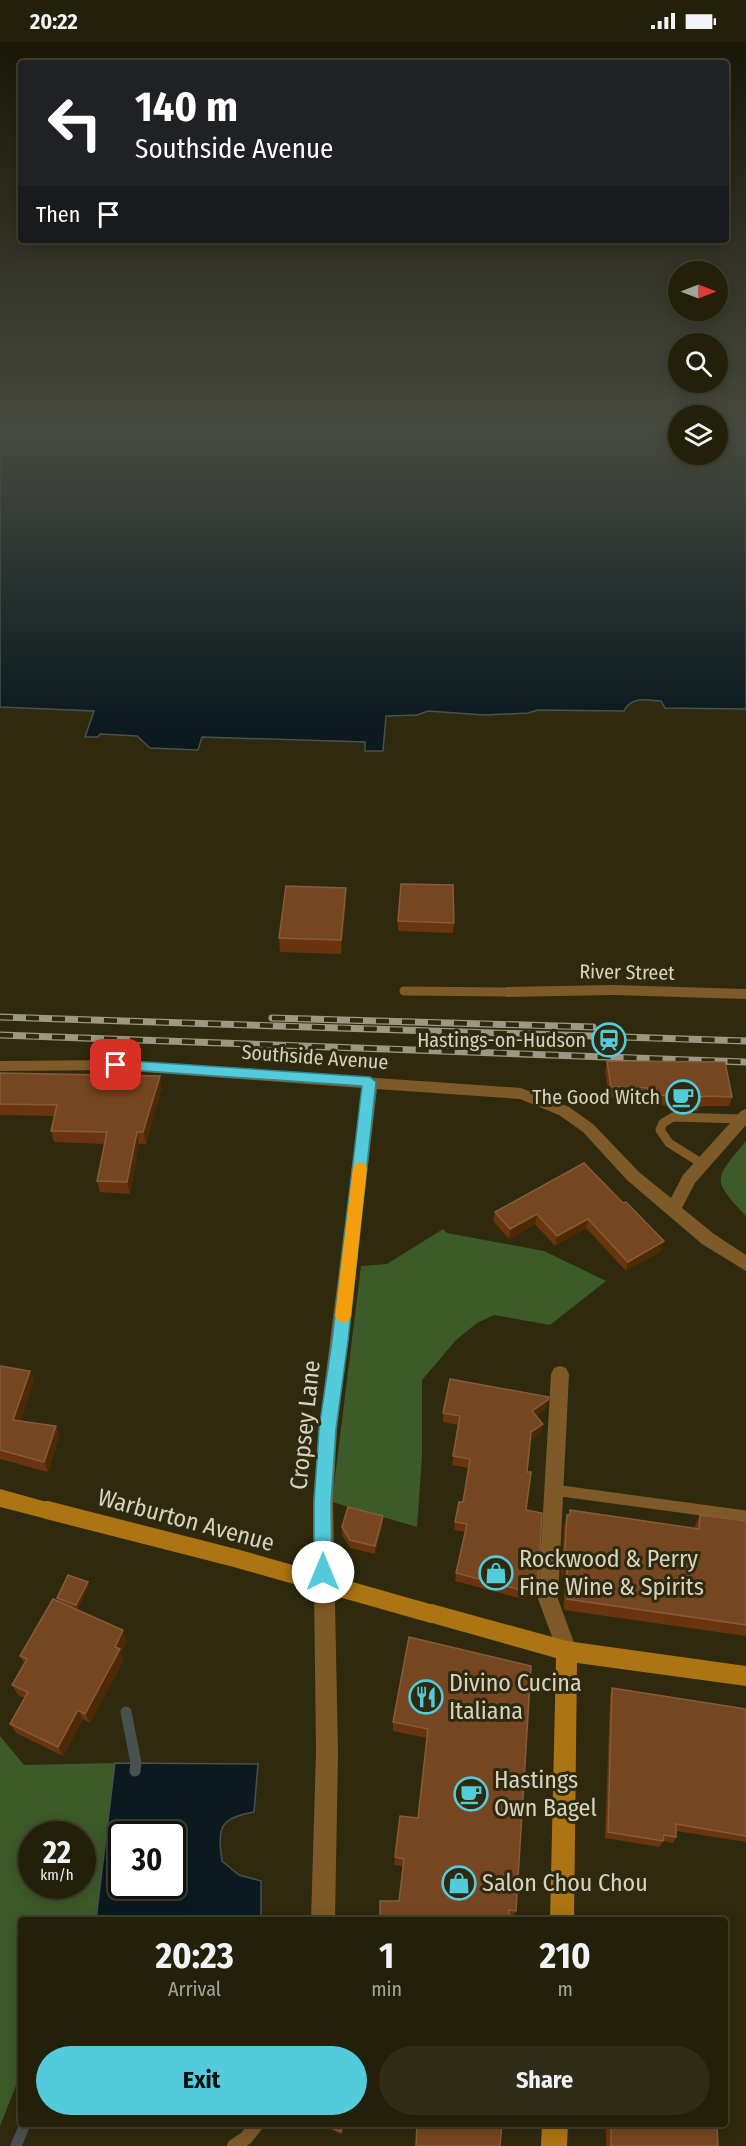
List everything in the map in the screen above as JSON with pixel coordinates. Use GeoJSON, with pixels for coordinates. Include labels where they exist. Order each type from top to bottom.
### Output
{"type":"FeatureCollection","features":[{"type":"Feature","properties":{"kind":"street","name":"River Street"},"geometry":{"type":"LineString","coordinates":[[507,992],[613,990],[746,994]]}},
{"type":"Feature","properties":{"kind":"street","name":"Southside Avenue"},"geometry":{"type":"LineString","coordinates":[[0,1066],[116,1065],[495,1090],[522,1094],[564,1111],[588,1128],[633,1176],[708,1239],[746,1264]]}},
{"type":"Feature","properties":{"kind":"street","name":"Cropsey Lane"},"geometry":{"type":"LineString","coordinates":[[323,1917],[327,1752],[322,1612],[323,1503],[328,1429],[370,1082]]}},
{"type":"Feature","properties":{"kind":"street"},"geometry":{"type":"LineString","coordinates":[[673,1210],[688,1179],[744,1117]]}},
{"type":"Feature","properties":{"kind":"street"},"geometry":{"type":"LineString","coordinates":[[560,1374],[548,1599],[549,1609],[565,1636],[567,1651],[562,1917]]}},
{"type":"Feature","properties":{"kind":"street","name":"Warburton Avenue"},"geometry":{"type":"LineString","coordinates":[[0,1498],[235,1558],[567,1651],[746,1676]]}},
{"type":"Feature","properties":{"kind":"street"},"geometry":{"type":"LineString","coordinates":[[554,2146],[555,2127]]}},
{"type":"Feature","properties":{"kind":"lane"},"geometry":{"type":"LineString","coordinates":[[404,991],[507,992]]}},
{"type":"Feature","properties":{"kind":"lane"},"geometry":{"type":"LineString","coordinates":[[702,1163],[666,1142],[662,1128],[664,1123],[674,1117],[744,1117]]}},
{"type":"Feature","properties":{"kind":"lane"},"geometry":{"type":"LineString","coordinates":[[554,1490],[746,1516]]}},
{"type":"Feature","properties":{"kind":"lane"},"geometry":{"type":"LineString","coordinates":[[234,2146],[246,2138],[255,2127]]}},
{"type":"Feature","properties":{"kind":"green space"},"geometry":{"type":"Polygon","coordinates":[[[746,1141],[746,1216],[726,1194],[721,1178],[728,1163],[746,1141]]]}},
{"type":"Feature","properties":{"kind":"green space"},"geometry":{"type":"Polygon","coordinates":[[[443,1229],[447,1233],[544,1251],[606,1281],[550,1325],[494,1315],[477,1323],[456,1340],[422,1380],[422,1457],[417,1527],[332,1502],[361,1266],[387,1264],[443,1229]]]}},
{"type":"Feature","properties":{"kind":"green space"},"geometry":{"type":"Polygon","coordinates":[[[0,1736],[24,1765],[115,1763],[96,1917],[18,1917],[18,2081],[0,2126],[0,1736]]]}},
{"type":"Feature","properties":{"kind":"shaded area"},"geometry":{"type":"Polygon","coordinates":[[[0,529],[746,529],[746,709],[665,708],[661,701],[645,700],[631,703],[624,711],[538,710],[528,713],[485,715],[428,711],[417,715],[386,716],[383,751],[365,751],[365,742],[202,737],[198,750],[150,748],[137,736],[100,734],[98,737],[85,737],[94,711],[0,707],[0,529]]]}},
{"type":"Feature","properties":{"kind":"shaded area"},"geometry":{"type":"Polygon","coordinates":[[[115,1763],[258,1764],[254,1812],[234,1817],[223,1826],[221,1832],[222,1861],[239,1875],[261,1881],[261,1917],[96,1917],[115,1763]]]}},
{"type":"Feature","properties":{"kind":"building"},"geometry":{"type":"Polygon","coordinates":[[[401,884],[453,885],[454,923],[398,921],[401,884]]]}},
{"type":"Feature","properties":{"kind":"building"},"geometry":{"type":"Polygon","coordinates":[[[286,886],[346,888],[341,940],[279,938],[286,886]]]}},
{"type":"Feature","properties":{"kind":"building"},"geometry":{"type":"Polygon","coordinates":[[[607,1061],[725,1062],[732,1097],[709,1096],[699,1097],[700,1101],[673,1101],[670,1096],[649,1094],[648,1088],[611,1087],[607,1061]]]}},
{"type":"Feature","properties":{"kind":"building"},"geometry":{"type":"Polygon","coordinates":[[[0,1073],[160,1076],[143,1132],[137,1132],[127,1182],[97,1181],[107,1132],[51,1131],[57,1105],[0,1104],[0,1073]]]}},
{"type":"Feature","properties":{"kind":"building"},"geometry":{"type":"Polygon","coordinates":[[[584,1163],[664,1241],[628,1262],[588,1219],[557,1236],[537,1214],[510,1229],[495,1212],[584,1163]]]}},
{"type":"Feature","properties":{"kind":"building"},"geometry":{"type":"Polygon","coordinates":[[[0,1366],[30,1371],[13,1420],[56,1426],[44,1462],[0,1450],[0,1366]]]}},
{"type":"Feature","properties":{"kind":"building"},"geometry":{"type":"Polygon","coordinates":[[[450,1379],[549,1397],[532,1411],[543,1424],[531,1432],[527,1472],[531,1472],[526,1510],[542,1513],[538,1584],[525,1591],[456,1573],[467,1524],[455,1522],[459,1502],[463,1502],[470,1459],[453,1456],[460,1416],[443,1413],[450,1379]]]}},
{"type":"Feature","properties":{"kind":"building"},"geometry":{"type":"Polygon","coordinates":[[[348,1507],[383,1516],[375,1546],[350,1540],[342,1527],[348,1507]]]}},
{"type":"Feature","properties":{"kind":"building"},"geometry":{"type":"Polygon","coordinates":[[[570,1510],[699,1529],[700,1515],[746,1521],[746,1625],[567,1599],[567,1567],[564,1568],[567,1515],[570,1515],[570,1510]]]}},
{"type":"Feature","properties":{"kind":"building"},"geometry":{"type":"Polygon","coordinates":[[[68,1575],[88,1582],[76,1605],[57,1598],[68,1575]]]}},
{"type":"Feature","properties":{"kind":"building"},"geometry":{"type":"Polygon","coordinates":[[[53,1599],[123,1630],[115,1647],[120,1649],[85,1714],[78,1710],[58,1747],[10,1724],[28,1692],[12,1685],[27,1659],[20,1656],[53,1599]]]}},
{"type":"Feature","properties":{"kind":"building"},"geometry":{"type":"Polygon","coordinates":[[[409,1637],[531,1666],[516,1911],[509,1910],[508,1917],[380,1917],[380,1901],[399,1901],[404,1859],[395,1857],[400,1816],[418,1818],[428,1729],[393,1722],[409,1637]]]}},
{"type":"Feature","properties":{"kind":"building"},"geometry":{"type":"Polygon","coordinates":[[[612,1688],[746,1709],[746,1836],[676,1824],[676,1837],[664,1835],[663,1841],[608,1832],[612,1688]]]}},
{"type":"Feature","properties":{"kind":"building"},"geometry":{"type":"Polygon","coordinates":[[[330,2127],[342,2127],[341,2132],[330,2127]]]}},
{"type":"Feature","properties":{"kind":"building"},"geometry":{"type":"Polygon","coordinates":[[[417,2127],[502,2127],[500,2146],[416,2146],[417,2127]]]}},
{"type":"Feature","properties":{"kind":"building"},"geometry":{"type":"Polygon","coordinates":[[[611,2127],[717,2127],[718,2146],[611,2146],[611,2127]]]}},
{"type":"Feature","properties":{"kind":"waterway"},"geometry":{"type":"LineString","coordinates":[[126,1712],[136,1763],[135,1771]]}},
{"type":"Feature","properties":{"kind":"waterway"},"geometry":{"type":"LineString","coordinates":[[16,2146],[24,2127]]}},
{"type":"Feature","properties":{"kind":"railway"},"geometry":{"type":"LineString","coordinates":[[0,1017],[746,1041]]}},
{"type":"Feature","properties":{"kind":"railway"},"geometry":{"type":"LineString","coordinates":[[272,1018],[593,1027]]}},
{"type":"Feature","properties":{"kind":"railway"},"geometry":{"type":"LineString","coordinates":[[0,1035],[746,1062]]}},
{"type":"Feature","properties":{"kind":"slow traffic"},"geometry":{"type":"LineString","coordinates":[[343,1316],[360,1168]]}},
{"type":"Feature","properties":{"kind":"place","name":"Hastings-on-Hudson"},"geometry":{"type":"Point","coordinates":[609,1040]}},
{"type":"Feature","properties":{"kind":"place","name":"The Good Witch"},"geometry":{"type":"Point","coordinates":[683,1097]}},
{"type":"Feature","properties":{"kind":"place","name":"Rockwood & Perry Fine Wine & Spirits"},"geometry":{"type":"Point","coordinates":[496,1573]}},
{"type":"Feature","properties":{"kind":"place","name":"Divino Cucina Italiana"},"geometry":{"type":"Point","coordinates":[426,1697]}},
{"type":"Feature","properties":{"kind":"place","name":"Hastings Own Bagel"},"geometry":{"type":"Point","coordinates":[471,1794]}},
{"type":"Feature","properties":{"kind":"place","name":"Salon Chou Chou"},"geometry":{"type":"Point","coordinates":[459,1883]}},
{"type":"Feature","properties":{"kind":"route"},"geometry":{"type":"LineString","coordinates":[[116,1065],[370,1082],[328,1429],[323,1503],[323,1572]]}}]}
